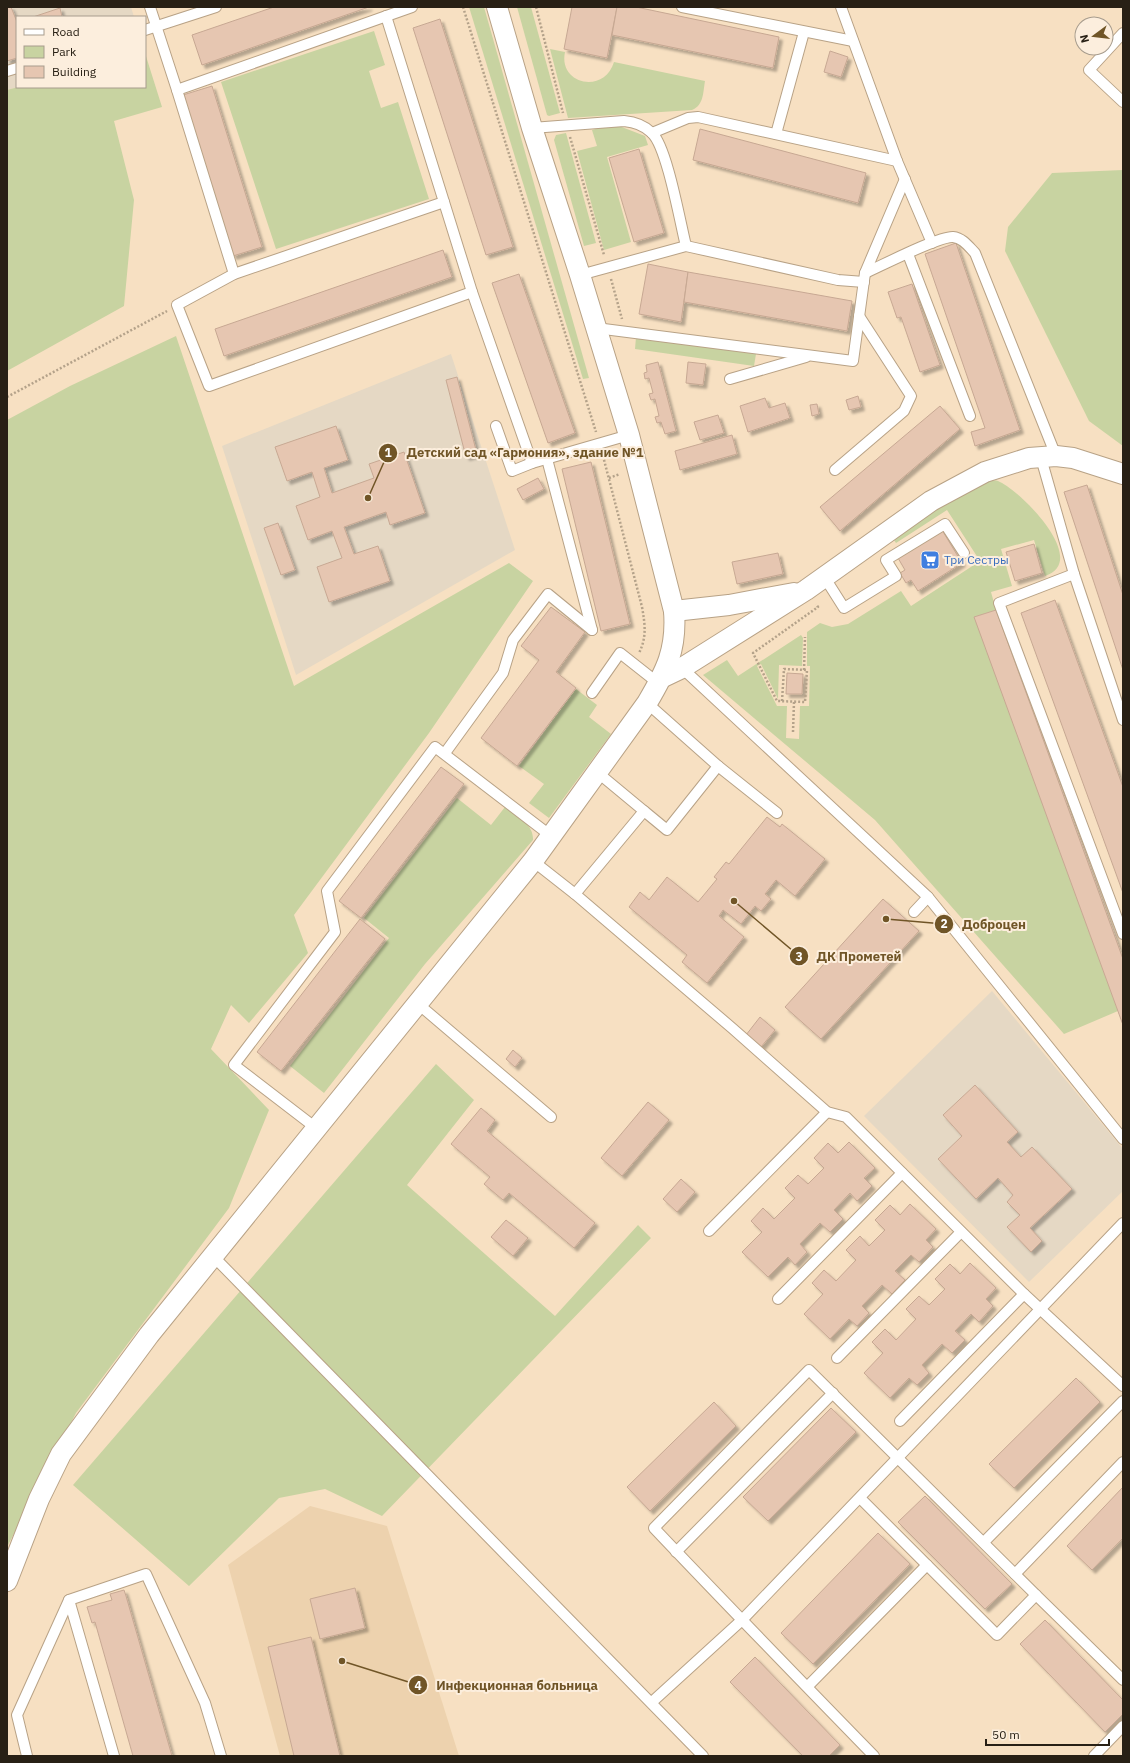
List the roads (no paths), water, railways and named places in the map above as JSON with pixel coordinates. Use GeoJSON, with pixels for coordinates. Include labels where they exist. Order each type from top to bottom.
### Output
{"type":"FeatureCollection","features":[{"type":"Feature","properties":{"kind":"street"},"geometry":{"type":"LineString","coordinates":[[7,1581],[39,1499],[61,1454],[149,1335],[533,861],[647,703],[660,681],[673,648],[675,630],[674,611],[629,435],[580,275],[532,128],[497,7]]}},
{"type":"Feature","properties":{"kind":"street"},"geometry":{"type":"LineString","coordinates":[[660,681],[825,578],[931,501],[984,472],[1029,458],[1048,457],[1073,458],[1123,474]]}},
{"type":"Feature","properties":{"kind":"street"},"geometry":{"type":"LineString","coordinates":[[674,611],[729,605],[806,590]]}},
{"type":"Feature","properties":{"kind":"lane"},"geometry":{"type":"LineString","coordinates":[[150,7],[234,274]]}},
{"type":"Feature","properties":{"kind":"lane"},"geometry":{"type":"LineString","coordinates":[[146,30],[216,7]]}},
{"type":"Feature","properties":{"kind":"lane"},"geometry":{"type":"LineString","coordinates":[[177,90],[412,7]]}},
{"type":"Feature","properties":{"kind":"lane"},"geometry":{"type":"LineString","coordinates":[[682,7],[853,41]]}},
{"type":"Feature","properties":{"kind":"lane"},"geometry":{"type":"LineString","coordinates":[[841,7],[897,161],[932,242]]}},
{"type":"Feature","properties":{"kind":"lane"},"geometry":{"type":"LineString","coordinates":[[386,16],[472,292],[532,463]]}},
{"type":"Feature","properties":{"kind":"lane"},"geometry":{"type":"LineString","coordinates":[[776,134],[804,32]]}},
{"type":"Feature","properties":{"kind":"lane"},"geometry":{"type":"LineString","coordinates":[[1123,33],[1089,70],[1123,102]]}},
{"type":"Feature","properties":{"kind":"lane"},"geometry":{"type":"LineString","coordinates":[[652,133],[688,118],[698,117],[897,161]]}},
{"type":"Feature","properties":{"kind":"lane"},"geometry":{"type":"LineString","coordinates":[[532,128],[624,121],[644,126],[652,133],[663,150],[686,246]]}},
{"type":"Feature","properties":{"kind":"lane"},"geometry":{"type":"LineString","coordinates":[[596,328],[853,361],[864,278],[905,179]]}},
{"type":"Feature","properties":{"kind":"lane"},"geometry":{"type":"LineString","coordinates":[[444,202],[234,274],[177,305],[209,386],[472,292]]}},
{"type":"Feature","properties":{"kind":"lane"},"geometry":{"type":"LineString","coordinates":[[580,275],[686,246],[838,280],[864,278],[932,242],[953,237],[964,241],[975,253],[1048,457],[1074,574],[1123,720]]}},
{"type":"Feature","properties":{"kind":"lane"},"geometry":{"type":"LineString","coordinates":[[908,254],[970,416]]}},
{"type":"Feature","properties":{"kind":"lane"},"geometry":{"type":"LineString","coordinates":[[835,470],[904,411],[911,396],[860,316]]}},
{"type":"Feature","properties":{"kind":"lane"},"geometry":{"type":"LineString","coordinates":[[730,380],[810,356]]}},
{"type":"Feature","properties":{"kind":"lane"},"geometry":{"type":"LineString","coordinates":[[496,426],[512,471],[532,463],[629,435]]}},
{"type":"Feature","properties":{"kind":"lane"},"geometry":{"type":"LineString","coordinates":[[445,753],[503,673],[513,640],[548,594],[592,630],[547,459]]}},
{"type":"Feature","properties":{"kind":"lane"},"geometry":{"type":"LineString","coordinates":[[825,578],[844,608],[896,576],[886,560],[945,524],[964,553]]}},
{"type":"Feature","properties":{"kind":"lane"},"geometry":{"type":"LineString","coordinates":[[1074,574],[999,603],[1123,934]]}},
{"type":"Feature","properties":{"kind":"lane"},"geometry":{"type":"LineString","coordinates":[[592,693],[620,654],[660,681]]}},
{"type":"Feature","properties":{"kind":"lane"},"geometry":{"type":"LineString","coordinates":[[682,668],[928,897],[1123,1139]]}},
{"type":"Feature","properties":{"kind":"lane"},"geometry":{"type":"LineString","coordinates":[[647,703],[718,766],[777,813]]}},
{"type":"Feature","properties":{"kind":"lane"},"geometry":{"type":"LineString","coordinates":[[316,1128],[234,1065],[335,932],[327,891],[435,747],[445,753],[551,836]]}},
{"type":"Feature","properties":{"kind":"lane"},"geometry":{"type":"LineString","coordinates":[[597,772],[667,830],[718,766]]}},
{"type":"Feature","properties":{"kind":"lane"},"geometry":{"type":"LineString","coordinates":[[575,894],[644,811]]}},
{"type":"Feature","properties":{"kind":"lane"},"geometry":{"type":"LineString","coordinates":[[533,861],[575,894],[732,1028],[827,1112],[846,1117],[1024,1294],[1123,1386]]}},
{"type":"Feature","properties":{"kind":"lane"},"geometry":{"type":"LineString","coordinates":[[914,912],[928,897]]}},
{"type":"Feature","properties":{"kind":"lane"},"geometry":{"type":"LineString","coordinates":[[418,1003],[551,1117]]}},
{"type":"Feature","properties":{"kind":"lane"},"geometry":{"type":"LineString","coordinates":[[709,1231],[827,1112]]}},
{"type":"Feature","properties":{"kind":"lane"},"geometry":{"type":"LineString","coordinates":[[778,1299],[902,1173]]}},
{"type":"Feature","properties":{"kind":"lane"},"geometry":{"type":"LineString","coordinates":[[652,1702],[742,1620],[1123,1223]]}},
{"type":"Feature","properties":{"kind":"lane"},"geometry":{"type":"LineString","coordinates":[[837,1358],[961,1232]]}},
{"type":"Feature","properties":{"kind":"lane"},"geometry":{"type":"LineString","coordinates":[[213,1256],[652,1702],[703,1756]]}},
{"type":"Feature","properties":{"kind":"lane"},"geometry":{"type":"LineString","coordinates":[[900,1421],[1024,1294]]}},
{"type":"Feature","properties":{"kind":"lane"},"geometry":{"type":"LineString","coordinates":[[874,1756],[654,1528],[809,1370],[1123,1680]]}},
{"type":"Feature","properties":{"kind":"lane"},"geometry":{"type":"LineString","coordinates":[[676,1552],[833,1393]]}},
{"type":"Feature","properties":{"kind":"lane"},"geometry":{"type":"LineString","coordinates":[[984,1542],[1123,1401]]}},
{"type":"Feature","properties":{"kind":"lane"},"geometry":{"type":"LineString","coordinates":[[1014,1574],[1123,1462]]}},
{"type":"Feature","properties":{"kind":"lane"},"geometry":{"type":"LineString","coordinates":[[860,1498],[997,1635],[1036,1595]]}},
{"type":"Feature","properties":{"kind":"lane"},"geometry":{"type":"LineString","coordinates":[[807,1687],[927,1565]]}},
{"type":"Feature","properties":{"kind":"lane"},"geometry":{"type":"LineString","coordinates":[[27,1756],[12,1714],[69,1600],[146,1574],[205,1703],[221,1756]]}},
{"type":"Feature","properties":{"kind":"lane"},"geometry":{"type":"LineString","coordinates":[[69,1600],[114,1756]]}},
{"type":"Feature","properties":{"kind":"lane"},"geometry":{"type":"LineString","coordinates":[[1094,1756],[1123,1726]]}},
{"type":"Feature","properties":{"kind":"place","name":"Детский сад «Гармония», здание №1"},"geometry":{"type":"Point","coordinates":[368,498]}},
{"type":"Feature","properties":{"kind":"place","name":"Три Сестры"},"geometry":{"type":"Point","coordinates":[930,560]}},
{"type":"Feature","properties":{"kind":"place","name":"ДК Прометей"},"geometry":{"type":"Point","coordinates":[734,901]}},
{"type":"Feature","properties":{"kind":"place","name":"Доброцен"},"geometry":{"type":"Point","coordinates":[886,919]}},
{"type":"Feature","properties":{"kind":"place","name":"Инфекционная больница"},"geometry":{"type":"Point","coordinates":[342,1661]}}]}
